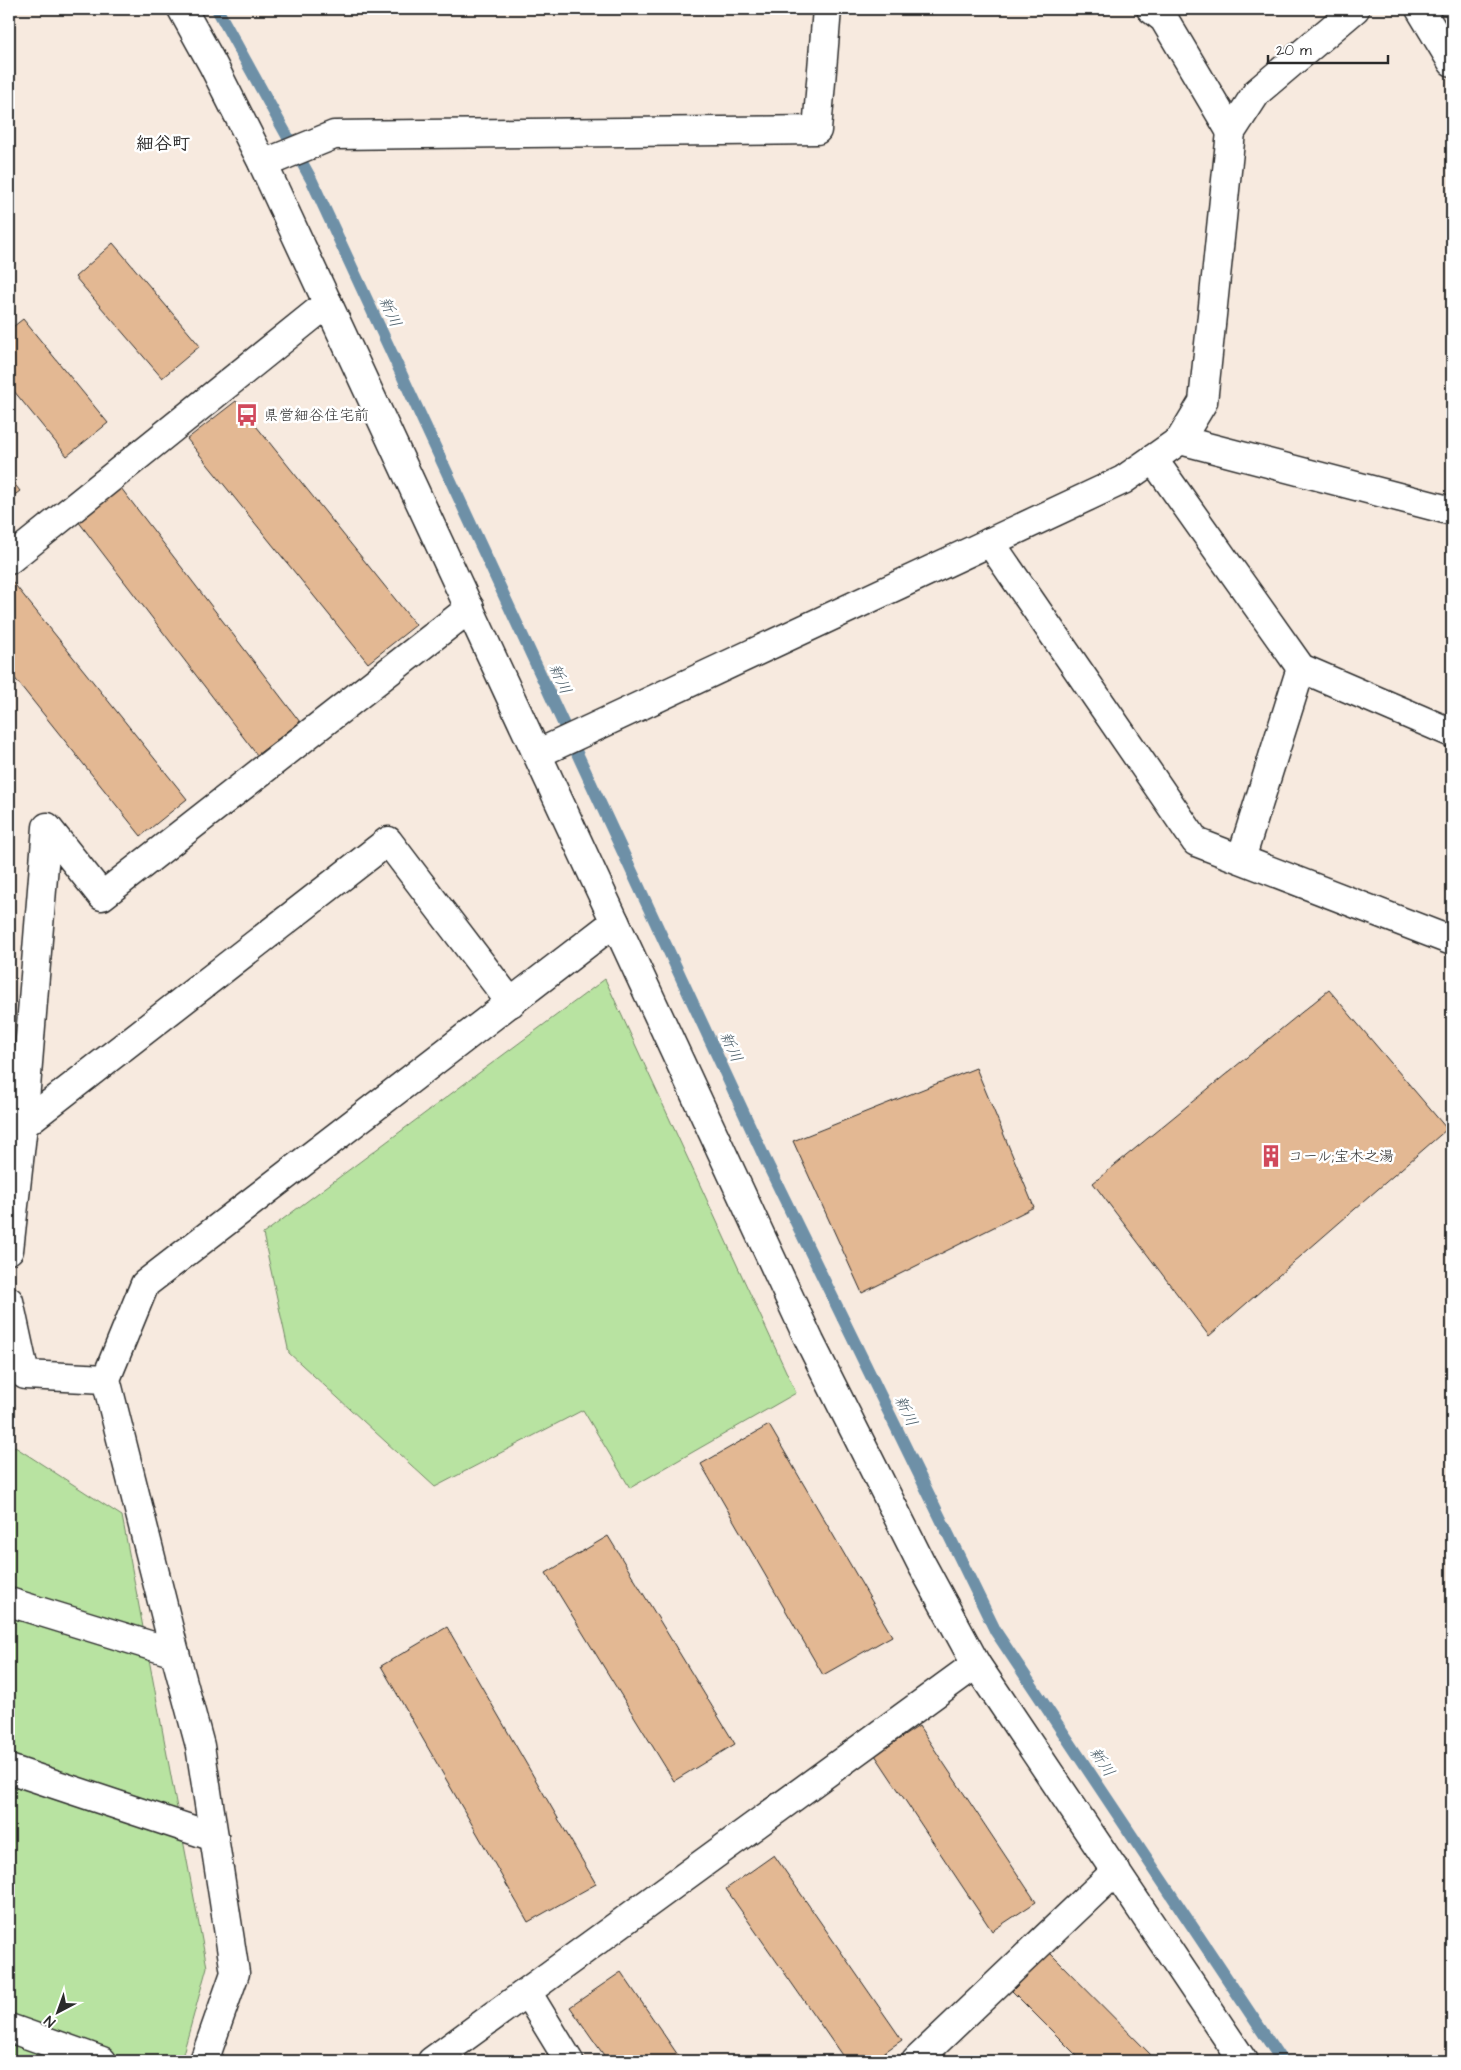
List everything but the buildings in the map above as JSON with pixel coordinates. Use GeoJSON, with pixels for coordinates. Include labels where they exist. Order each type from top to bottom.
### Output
{"type":"FeatureCollection","features":[{"type":"Feature","properties":{"kind":"street"},"geometry":{"type":"LineString","coordinates":[[182,9],[213,64],[263,164],[810,1342],[921,1563],[976,1664],[1243,2061]]}},
{"type":"Feature","properties":{"kind":"street"},"geometry":{"type":"LineString","coordinates":[[263,164],[334,135],[817,130],[827,9]]}},
{"type":"Feature","properties":{"kind":"street"},"geometry":{"type":"LineString","coordinates":[[1151,9],[1164,19],[1231,132]]}},
{"type":"Feature","properties":{"kind":"street"},"geometry":{"type":"LineString","coordinates":[[537,754],[1122,480],[1180,440],[1203,402],[1231,132],[1257,92],[1355,9]]}},
{"type":"Feature","properties":{"kind":"street"},"geometry":{"type":"LineString","coordinates":[[1420,9],[1452,62]]}},
{"type":"Feature","properties":{"kind":"street"},"geometry":{"type":"LineString","coordinates":[[9,560],[328,303]]}},
{"type":"Feature","properties":{"kind":"street"},"geometry":{"type":"LineString","coordinates":[[1180,440],[1452,511]]}},
{"type":"Feature","properties":{"kind":"street"},"geometry":{"type":"LineString","coordinates":[[1153,459],[1301,668],[1452,733]]}},
{"type":"Feature","properties":{"kind":"street"},"geometry":{"type":"LineString","coordinates":[[990,542],[1196,842],[1452,941]]}},
{"type":"Feature","properties":{"kind":"street"},"geometry":{"type":"LineString","coordinates":[[9,1250],[23,1125],[47,827],[102,896],[470,608]]}},
{"type":"Feature","properties":{"kind":"street"},"geometry":{"type":"LineString","coordinates":[[1241,859],[1301,668]]}},
{"type":"Feature","properties":{"kind":"street"},"geometry":{"type":"LineString","coordinates":[[23,1125],[388,841],[511,1003]]}},
{"type":"Feature","properties":{"kind":"street"},"geometry":{"type":"LineString","coordinates":[[204,2061],[235,1973],[200,1746],[106,1379],[145,1284],[615,922]]}},
{"type":"Feature","properties":{"kind":"street"},"geometry":{"type":"LineString","coordinates":[[9,1301],[25,1375],[106,1379]]}},
{"type":"Feature","properties":{"kind":"street"},"geometry":{"type":"LineString","coordinates":[[9,1602],[175,1653]]}},
{"type":"Feature","properties":{"kind":"street"},"geometry":{"type":"LineString","coordinates":[[432,2061],[976,1664]]}},
{"type":"Feature","properties":{"kind":"street"},"geometry":{"type":"LineString","coordinates":[[9,1769],[214,1837]]}},
{"type":"Feature","properties":{"kind":"street"},"geometry":{"type":"LineString","coordinates":[[916,2061],[1116,1871]]}},
{"type":"Feature","properties":{"kind":"street"},"geometry":{"type":"LineString","coordinates":[[527,1992],[569,2061]]}},
{"type":"Feature","properties":{"kind":"street"},"geometry":{"type":"LineString","coordinates":[[9,2028],[102,2061]]}},
{"type":"Feature","properties":{"kind":"green space"},"geometry":{"type":"Polygon","coordinates":[[[605,979],[796,1393],[630,1488],[583,1410],[435,1487],[289,1353],[263,1234],[605,979]]]}},
{"type":"Feature","properties":{"kind":"green space"},"geometry":{"type":"Polygon","coordinates":[[[9,1443],[122,1516],[207,1967],[181,2061],[9,2061],[9,1443]]]}},
{"type":"Feature","properties":{"kind":"waterway","name":"新川"},"geometry":{"type":"LineString","coordinates":[[217,9],[311,179],[766,1161],[996,1632],[1282,2061]]}},
{"type":"Feature","properties":{"kind":"place","name":"県営細谷住宅前"},"geometry":{"type":"Point","coordinates":[247,415]}},
{"type":"Feature","properties":{"kind":"place","name":"コール;宝木之湯"},"geometry":{"type":"Point","coordinates":[1271,1156]}},
{"type":"Feature","properties":{"kind":"district","name":"細谷町"},"geometry":{"type":"Point","coordinates":[163,143]}}]}
